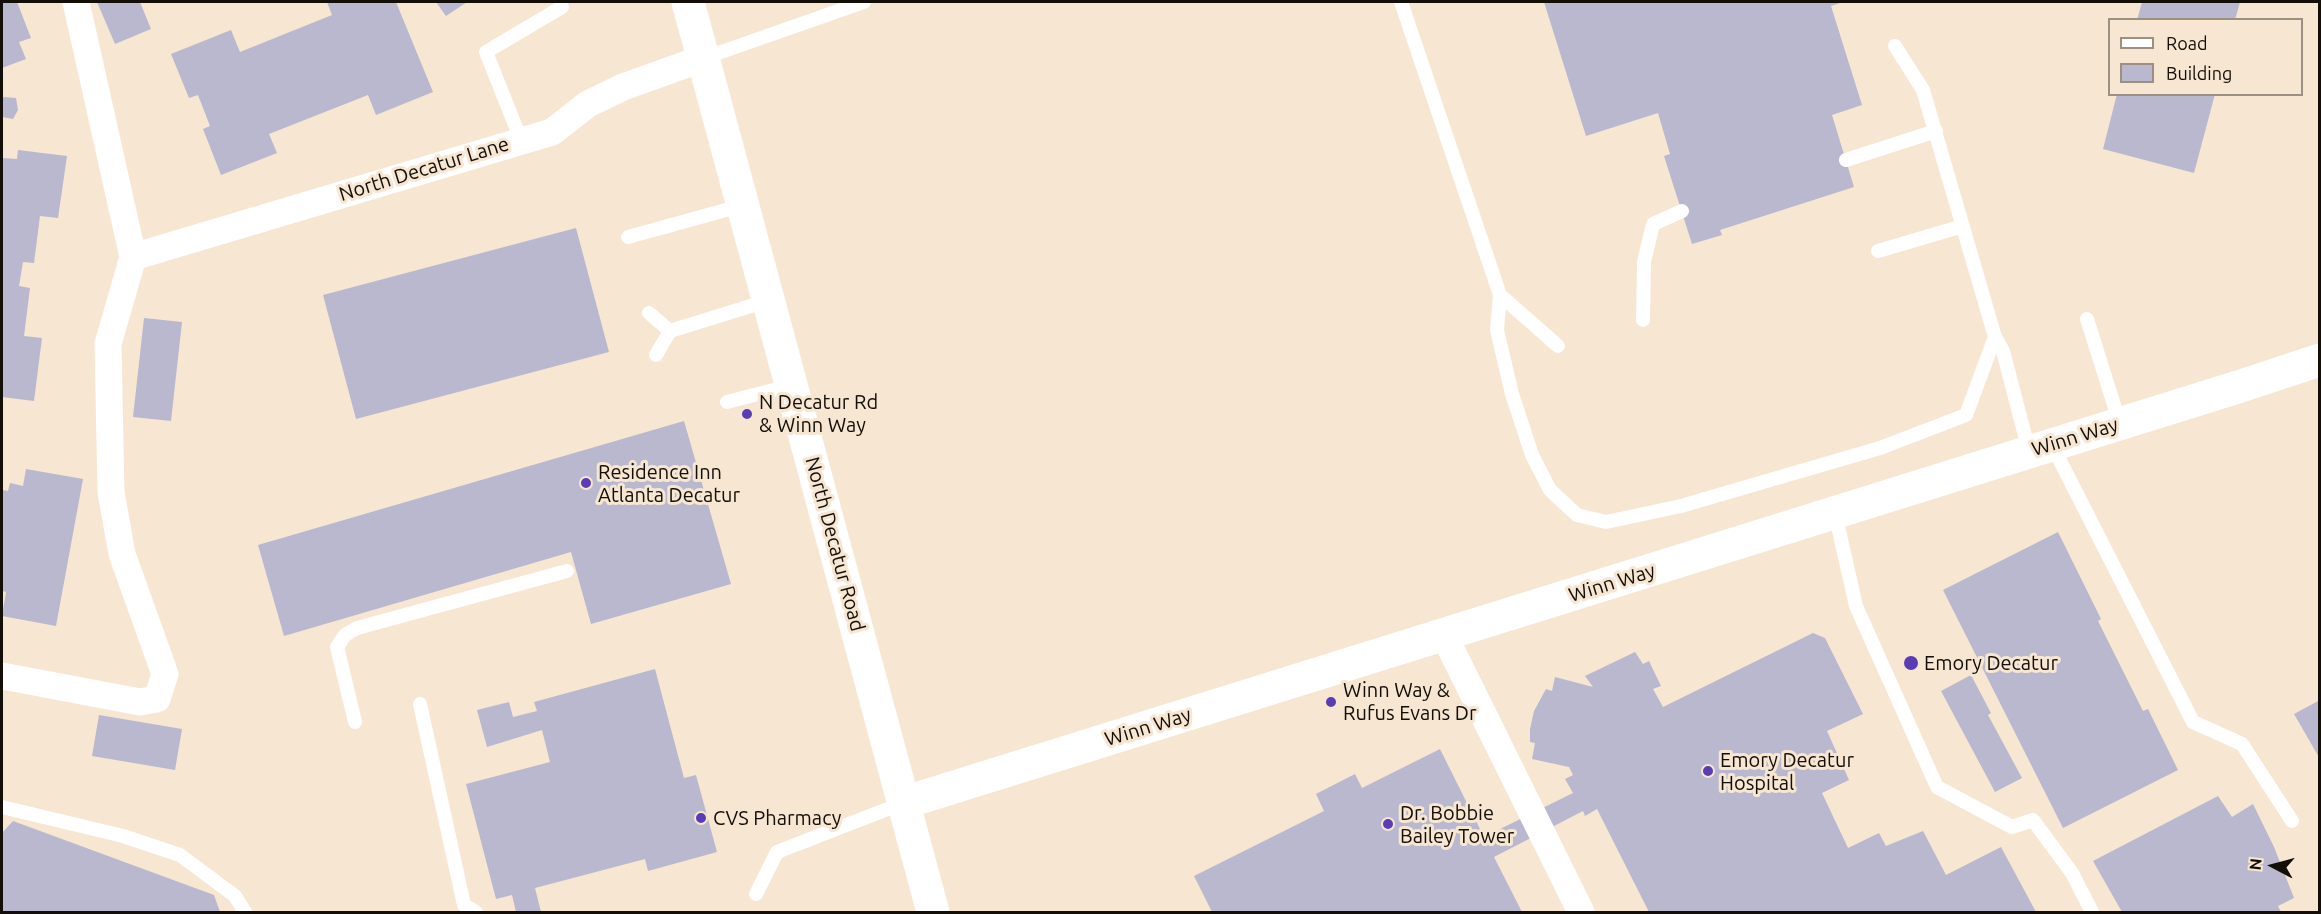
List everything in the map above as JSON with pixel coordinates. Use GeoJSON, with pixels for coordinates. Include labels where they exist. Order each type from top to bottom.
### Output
{"type":"FeatureCollection","features":[{"type":"Feature","properties":{"kind":"street"},"geometry":{"type":"LineString","coordinates":[[2,676],[140,702],[157,699],[165,674],[122,554],[111,492],[108,344],[133,257],[75,2]]}},
{"type":"Feature","properties":{"kind":"street","name":"North Decatur Road"},"geometry":{"type":"LineString","coordinates":[[688,2],[793,385],[933,912]]}},
{"type":"Feature","properties":{"kind":"street","name":"North Decatur Lane"},"geometry":{"type":"LineString","coordinates":[[133,257],[552,132],[588,104],[623,87],[704,58]]}},
{"type":"Feature","properties":{"kind":"street","name":"Winn Way"},"geometry":{"type":"LineString","coordinates":[[903,803],[2319,360]]}},
{"type":"Feature","properties":{"kind":"street"},"geometry":{"type":"LineString","coordinates":[[1444,635],[1581,912]]}},
{"type":"Feature","properties":{"kind":"lane"},"geometry":{"type":"LineString","coordinates":[[704,58],[864,2]]}},
{"type":"Feature","properties":{"kind":"lane"},"geometry":{"type":"LineString","coordinates":[[1401,2],[1500,295],[1497,330],[1512,394],[1532,455],[1550,490],[1577,515],[1606,522],[1682,506],[1869,451],[1966,415],[1995,337]]}},
{"type":"Feature","properties":{"kind":"lane"},"geometry":{"type":"LineString","coordinates":[[521,141],[486,52],[562,7]]}},
{"type":"Feature","properties":{"kind":"lane"},"geometry":{"type":"LineString","coordinates":[[1895,46],[1923,90],[1995,337],[2003,351],[2041,448],[2193,722],[2242,744],[2292,821]]}},
{"type":"Feature","properties":{"kind":"lane"},"geometry":{"type":"LineString","coordinates":[[1846,160],[1936,131]]}},
{"type":"Feature","properties":{"kind":"lane"},"geometry":{"type":"LineString","coordinates":[[628,237],[744,205]]}},
{"type":"Feature","properties":{"kind":"lane"},"geometry":{"type":"LineString","coordinates":[[1644,320],[1644,262],[1653,224],[1682,211]]}},
{"type":"Feature","properties":{"kind":"lane"},"geometry":{"type":"LineString","coordinates":[[1878,251],[1963,226]]}},
{"type":"Feature","properties":{"kind":"lane"},"geometry":{"type":"LineString","coordinates":[[1500,295],[1558,346]]}},
{"type":"Feature","properties":{"kind":"lane"},"geometry":{"type":"LineString","coordinates":[[656,355],[670,331],[770,300]]}},
{"type":"Feature","properties":{"kind":"lane"},"geometry":{"type":"LineString","coordinates":[[649,313],[670,331]]}},
{"type":"Feature","properties":{"kind":"lane"},"geometry":{"type":"LineString","coordinates":[[2087,319],[2120,424]]}},
{"type":"Feature","properties":{"kind":"lane"},"geometry":{"type":"LineString","coordinates":[[727,402],[793,385]]}},
{"type":"Feature","properties":{"kind":"lane"},"geometry":{"type":"LineString","coordinates":[[1835,512],[1856,606],[1937,787],[2012,827],[2033,820],[2072,873],[2092,912]]}},
{"type":"Feature","properties":{"kind":"lane"},"geometry":{"type":"LineString","coordinates":[[355,722],[337,646],[356,623],[567,571]]}},
{"type":"Feature","properties":{"kind":"lane"},"geometry":{"type":"LineString","coordinates":[[420,704],[464,905],[476,912]]}},
{"type":"Feature","properties":{"kind":"lane"},"geometry":{"type":"LineString","coordinates":[[756,894],[777,852],[903,803]]}},
{"type":"Feature","properties":{"kind":"lane"},"geometry":{"type":"LineString","coordinates":[[2,807],[123,836],[180,855],[235,896],[245,912]]}},
{"type":"Feature","properties":{"kind":"building"},"geometry":{"type":"Polygon","coordinates":[[[2,2],[17,2],[31,38],[19,42],[26,59],[2,68],[2,2]]]}},
{"type":"Feature","properties":{"kind":"building"},"geometry":{"type":"Polygon","coordinates":[[[97,2],[140,2],[151,29],[115,44],[97,2]]]}},
{"type":"Feature","properties":{"kind":"building"},"geometry":{"type":"Polygon","coordinates":[[[327,2],[396,2],[433,92],[376,115],[368,95],[269,134],[277,153],[221,175],[203,129],[210,126],[198,95],[189,98],[171,54],[231,30],[240,52],[332,15],[327,2]]]}},
{"type":"Feature","properties":{"kind":"building"},"geometry":{"type":"Polygon","coordinates":[[[436,2],[467,2],[446,16],[436,2]]]}},
{"type":"Feature","properties":{"kind":"building"},"geometry":{"type":"Polygon","coordinates":[[[1544,2],[1843,2],[1831,6],[1862,105],[1832,115],[1854,187],[1720,230],[1722,235],[1692,244],[1664,156],[1670,154],[1658,113],[1586,136],[1544,2]]]}},
{"type":"Feature","properties":{"kind":"building"},"geometry":{"type":"Polygon","coordinates":[[[2142,2],[2240,2],[2236,18],[2138,18],[2142,2]]]}},
{"type":"Feature","properties":{"kind":"building"},"geometry":{"type":"Polygon","coordinates":[[[2116,96],[2214,96],[2194,173],[2103,149],[2116,96]]]}},
{"type":"Feature","properties":{"kind":"building"},"geometry":{"type":"Polygon","coordinates":[[[4,97],[16,98],[18,110],[13,119],[2,117],[4,97]]]}},
{"type":"Feature","properties":{"kind":"building"},"geometry":{"type":"Polygon","coordinates":[[[18,150],[67,156],[58,218],[40,216],[34,263],[23,262],[19,286],[30,288],[24,336],[42,338],[34,401],[2,397],[2,158],[17,159],[18,150]]]}},
{"type":"Feature","properties":{"kind":"building"},"geometry":{"type":"Polygon","coordinates":[[[576,228],[609,352],[356,419],[323,295],[576,228]]]}},
{"type":"Feature","properties":{"kind":"building"},"geometry":{"type":"Polygon","coordinates":[[[144,318],[182,322],[171,421],[133,417],[144,318]]]}},
{"type":"Feature","properties":{"kind":"building","name":"Residence Inn Atlanta Decatur"},"geometry":{"type":"Polygon","coordinates":[[[684,421],[731,584],[591,624],[571,552],[284,636],[258,545],[684,421]]]}},
{"type":"Feature","properties":{"kind":"building"},"geometry":{"type":"Polygon","coordinates":[[[26,469],[83,479],[56,626],[2,616],[6,592],[2,591],[2,490],[8,491],[10,483],[23,486],[26,469]]]}},
{"type":"Feature","properties":{"kind":"building"},"geometry":{"type":"Polygon","coordinates":[[[2058,532],[2101,619],[2098,621],[2143,711],[2148,709],[2178,770],[2063,828],[1943,590],[2058,532]]]}},
{"type":"Feature","properties":{"kind":"building","name":"Emory Decatur Hospital"},"geometry":{"type":"Polygon","coordinates":[[[1813,633],[1825,638],[1863,714],[1827,731],[1849,780],[1822,793],[1848,848],[1879,833],[1886,846],[1923,831],[1946,875],[2001,847],[2036,912],[1649,912],[1597,809],[1585,816],[1583,811],[1494,857],[1522,912],[1212,912],[1194,876],[1324,811],[1316,794],[1355,774],[1362,788],[1440,749],[1484,837],[1573,793],[1565,779],[1573,775],[1569,767],[1532,759],[1535,743],[1530,742],[1530,729],[1534,711],[1546,689],[1552,691],[1555,677],[1593,687],[1585,676],[1635,652],[1643,664],[1649,661],[1661,686],[1653,689],[1663,707],[1813,633]]]}},
{"type":"Feature","properties":{"kind":"building"},"geometry":{"type":"Polygon","coordinates":[[[655,669],[684,778],[696,775],[717,852],[648,871],[645,859],[535,888],[541,912],[516,912],[512,895],[496,899],[466,784],[550,762],[542,730],[487,747],[477,710],[509,702],[513,717],[537,711],[534,702],[655,669]]]}},
{"type":"Feature","properties":{"kind":"building"},"geometry":{"type":"Polygon","coordinates":[[[1971,675],[1991,713],[1988,715],[2022,778],[1995,792],[1941,691],[1971,675]]]}},
{"type":"Feature","properties":{"kind":"building"},"geometry":{"type":"Polygon","coordinates":[[[2320,700],[2320,759],[2294,714],[2320,700]]]}},
{"type":"Feature","properties":{"kind":"building"},"geometry":{"type":"Polygon","coordinates":[[[99,715],[182,729],[175,770],[92,756],[99,715]]]}},
{"type":"Feature","properties":{"kind":"building"},"geometry":{"type":"Polygon","coordinates":[[[2218,796],[2232,817],[2253,804],[2274,847],[2294,898],[2278,906],[2281,912],[2122,912],[2093,861],[2218,796]]]}},
{"type":"Feature","properties":{"kind":"building"},"geometry":{"type":"Polygon","coordinates":[[[13,821],[214,895],[220,912],[2,912],[2,833],[13,821]]]}},
{"type":"Feature","properties":{"kind":"place","name":"N Decatur Rd & Winn Way"},"geometry":{"type":"Point","coordinates":[747,414]}},
{"type":"Feature","properties":{"kind":"place","name":"Residence Inn Atlanta Decatur"},"geometry":{"type":"Point","coordinates":[586,483]}},
{"type":"Feature","properties":{"kind":"place","name":"Emory Decatur"},"geometry":{"type":"Point","coordinates":[1911,663]}},
{"type":"Feature","properties":{"kind":"place","name":"Winn Way & Rufus Evans Dr"},"geometry":{"type":"Point","coordinates":[1331,702]}},
{"type":"Feature","properties":{"kind":"place","name":"Emory Decatur Hospital"},"geometry":{"type":"Point","coordinates":[1708,771]}},
{"type":"Feature","properties":{"kind":"place","name":"CVS Pharmacy"},"geometry":{"type":"Point","coordinates":[701,818]}},
{"type":"Feature","properties":{"kind":"place","name":"Dr. Bobbie Bailey Tower"},"geometry":{"type":"Point","coordinates":[1388,824]}}]}
